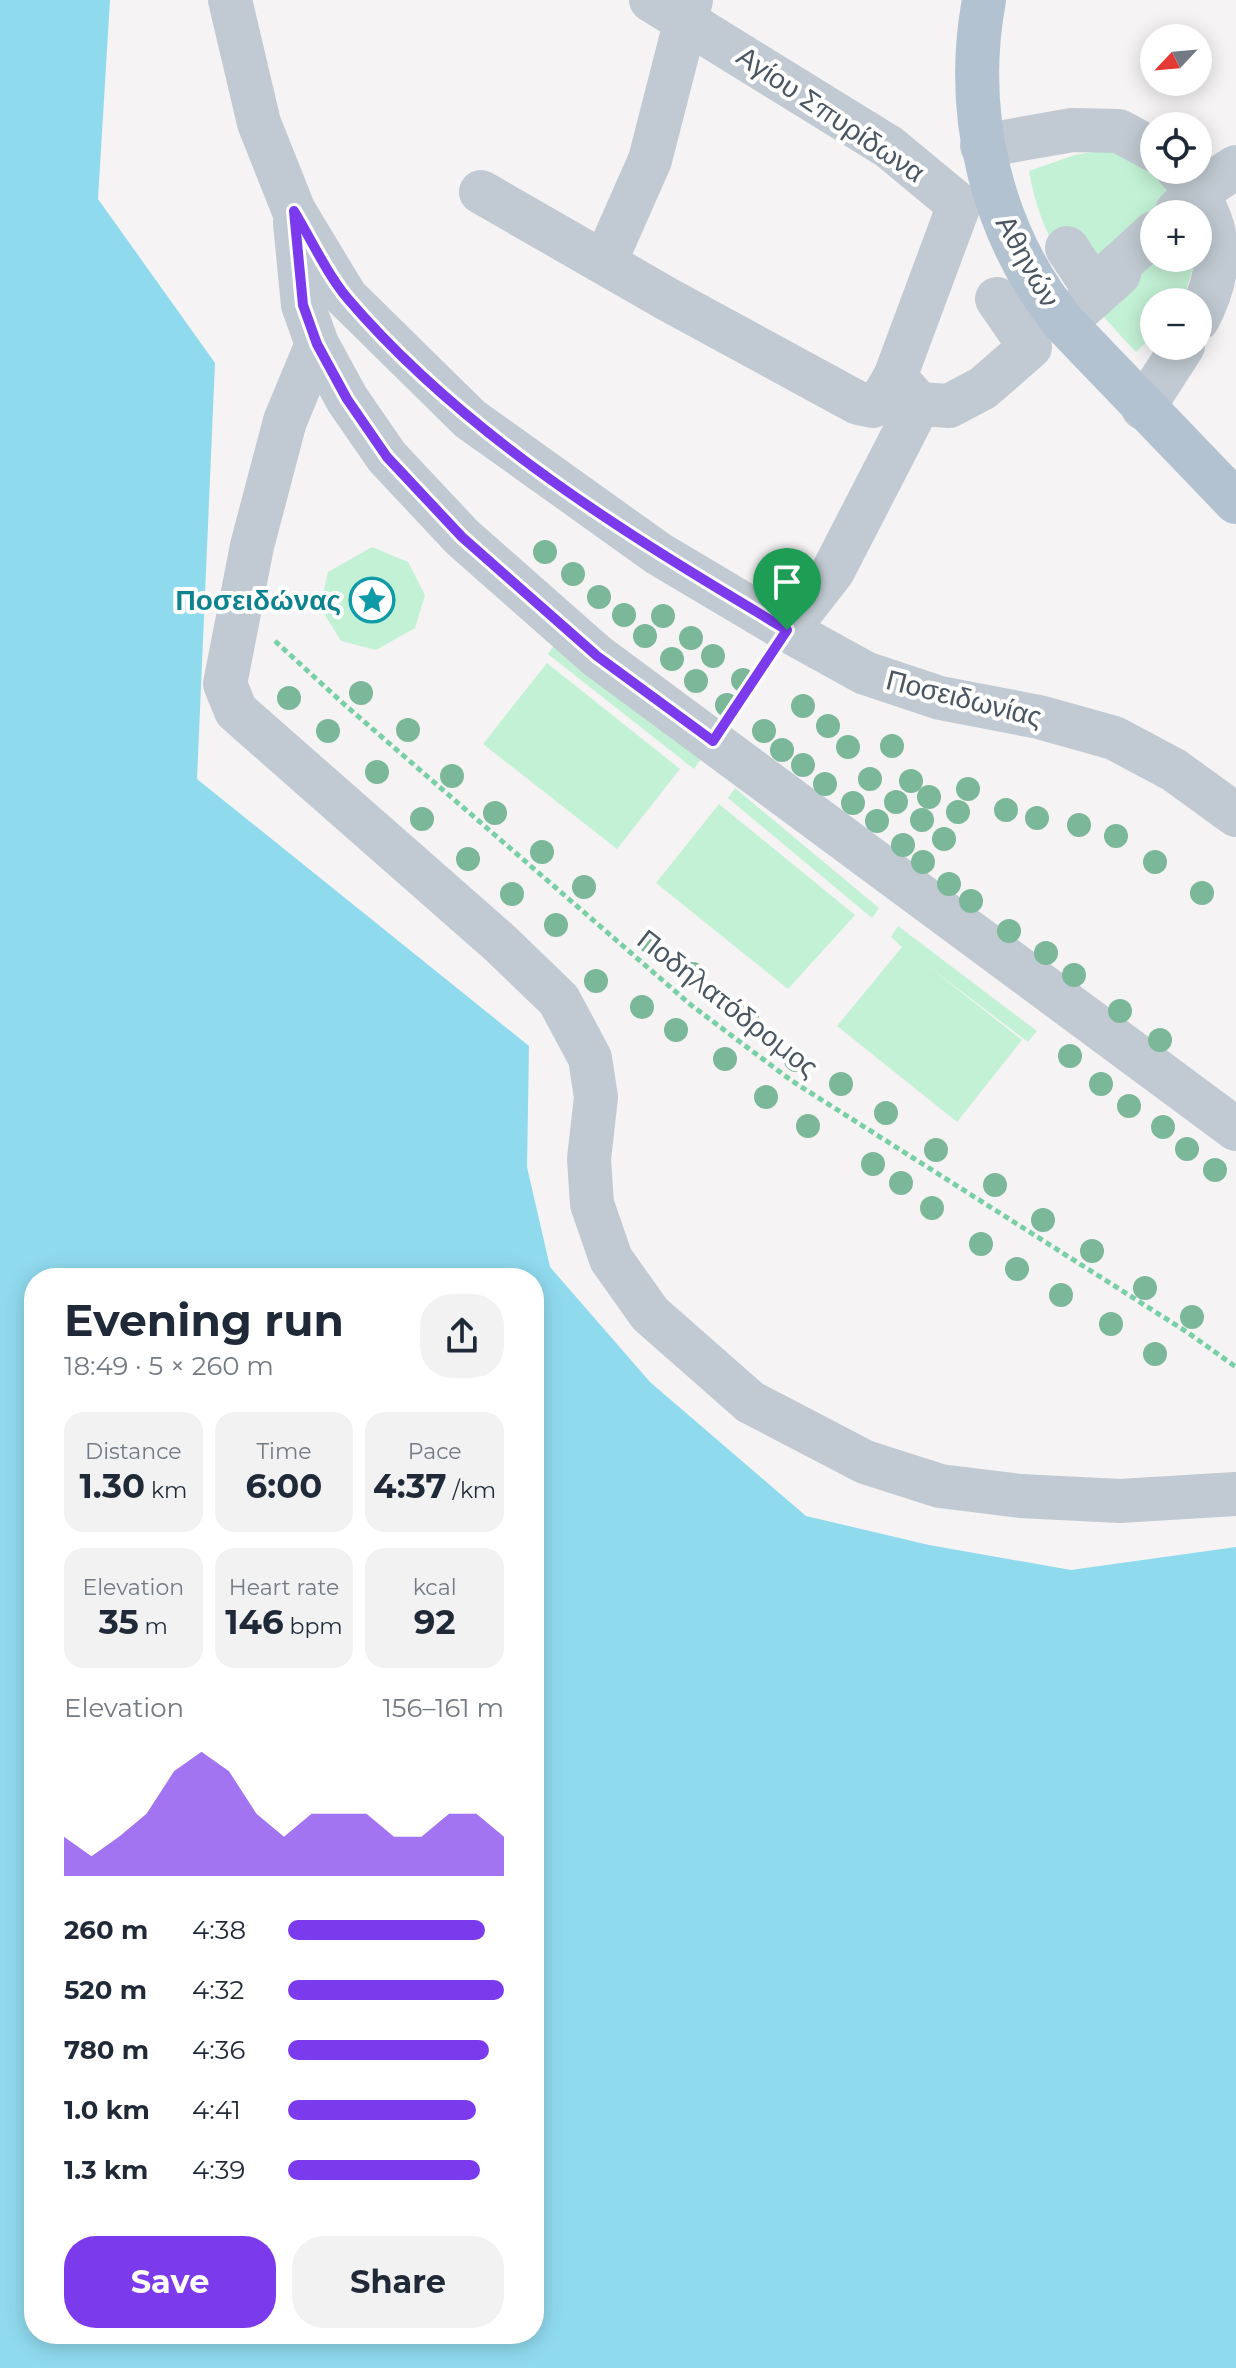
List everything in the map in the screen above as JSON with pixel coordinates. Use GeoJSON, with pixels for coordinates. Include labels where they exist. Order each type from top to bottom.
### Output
{"type":"FeatureCollection","features":[{"type":"Feature","properties":{"kind":"main road","name":"Αθηνών"},"geometry":{"type":"LineString","coordinates":[[984,0],[977,84],[982,146],[976,199],[1017,250],[1044,299],[1064,323],[1236,502]]}},
{"type":"Feature","properties":{"kind":"street","name":"Ποσειδωνίας"},"geometry":{"type":"LineString","coordinates":[[230,0],[259,123],[294,211],[346,297],[470,419],[659,554],[865,673],[940,698],[1039,717],[1114,738],[1174,770],[1236,815]]}},
{"type":"Feature","properties":{"kind":"street"},"geometry":{"type":"LineString","coordinates":[[605,262],[650,160],[678,5]]}},
{"type":"Feature","properties":{"kind":"street","name":"Αγίου Σπυρίδωνα"},"geometry":{"type":"LineString","coordinates":[[678,5],[889,147],[976,199]]}},
{"type":"Feature","properties":{"kind":"street"},"geometry":{"type":"LineString","coordinates":[[982,146],[1072,130],[1119,131],[1140,142]]}},
{"type":"Feature","properties":{"kind":"street"},"geometry":{"type":"LineString","coordinates":[[1211,288],[1218,248],[1211,218],[1183,192],[1236,167]]}},
{"type":"Feature","properties":{"kind":"street"},"geometry":{"type":"LineString","coordinates":[[481,192],[667,299],[858,403],[873,406],[882,399],[907,390],[949,406],[983,388],[1030,347],[997,299]]}},
{"type":"Feature","properties":{"kind":"street"},"geometry":{"type":"LineString","coordinates":[[787,630],[833,571],[907,390],[938,256],[976,199]]}},
{"type":"Feature","properties":{"kind":"street"},"geometry":{"type":"LineString","coordinates":[[294,211],[303,305],[317,344],[347,399],[387,457],[462,537],[597,656],[1236,1129]]}},
{"type":"Feature","properties":{"kind":"street"},"geometry":{"type":"LineString","coordinates":[[1067,248],[1093,287],[1140,246]]}},
{"type":"Feature","properties":{"kind":"street"},"geometry":{"type":"LineString","coordinates":[[1064,323],[1119,274],[1120,264]]}},
{"type":"Feature","properties":{"kind":"street"},"geometry":{"type":"LineString","coordinates":[[317,344],[285,421],[252,546],[225,684],[236,711],[501,944],[559,1000],[590,1058],[596,1097],[589,1159],[592,1204],[611,1259],[650,1314],[750,1402],[865,1462],[940,1486],[1020,1496],[1120,1501],[1236,1494]]}},
{"type":"Feature","properties":{"kind":"street"},"geometry":{"type":"LineString","coordinates":[[1143,408],[1174,360]]}},
{"type":"Feature","properties":{"kind":"path","name":"Ποδηλατόδρομος"},"geometry":{"type":"LineString","coordinates":[[240,613],[691,1005],[792,1081],[1187,1332],[1236,1367]]}},
{"type":"Feature","properties":{"kind":"path"},"geometry":{"type":"LineString","coordinates":[[713,741],[787,630]]}},
{"type":"Feature","properties":{"kind":"green space"},"geometry":{"type":"Polygon","coordinates":[[[1105,150],[1134,160],[1140,163],[1140,184],[1166,184],[1177,200],[1140,200],[1140,272],[1192,272],[1187,288],[1140,288],[1140,348],[1136,352],[1068,270],[1055,248],[1035,199],[1029,171],[1075,155],[1105,150]]]}},
{"type":"Feature","properties":{"kind":"green space"},"geometry":{"type":"Polygon","coordinates":[[[372,547],[408,562],[425,595],[415,628],[376,650],[341,641],[320,607],[328,572],[372,547]]]}},
{"type":"Feature","properties":{"kind":"green space"},"geometry":{"type":"Polygon","coordinates":[[[555,644],[701,759],[694,769],[548,654],[555,644]]]}},
{"type":"Feature","properties":{"kind":"green space"},"geometry":{"type":"Polygon","coordinates":[[[547,663],[680,769],[617,849],[483,744],[547,663]]]}},
{"type":"Feature","properties":{"kind":"green space"},"geometry":{"type":"Polygon","coordinates":[[[735,788],[879,908],[872,918],[728,798],[735,788]]]}},
{"type":"Feature","properties":{"kind":"green space"},"geometry":{"type":"Polygon","coordinates":[[[719,804],[855,915],[788,989],[656,883],[719,804]]]}},
{"type":"Feature","properties":{"kind":"green space"},"geometry":{"type":"Polygon","coordinates":[[[898,926],[1037,1031],[1028,1042],[924,963],[1022,1040],[957,1122],[837,1026],[902,947],[891,937],[898,926]]]}},
{"type":"Feature","properties":{"kind":"water"},"geometry":{"type":"Polygon","coordinates":[[[0,0],[110,0],[98,199],[215,363],[197,779],[529,1046],[527,1167],[550,1267],[650,1382],[806,1516],[929,1545],[1071,1570],[1236,1547],[1236,2368],[0,2368],[0,0]]]}},
{"type":"Feature","properties":{"kind":"place","name":"Ποσειδώνας"},"geometry":{"type":"Point","coordinates":[372,600]}},
{"type":"Feature","properties":{"kind":"route"},"geometry":{"type":"LineString","coordinates":[[294,211],[346,297],[470,419],[659,554],[787,630],[713,741],[597,656],[462,537],[387,457],[347,399],[317,344],[303,305],[294,211]]}}]}
